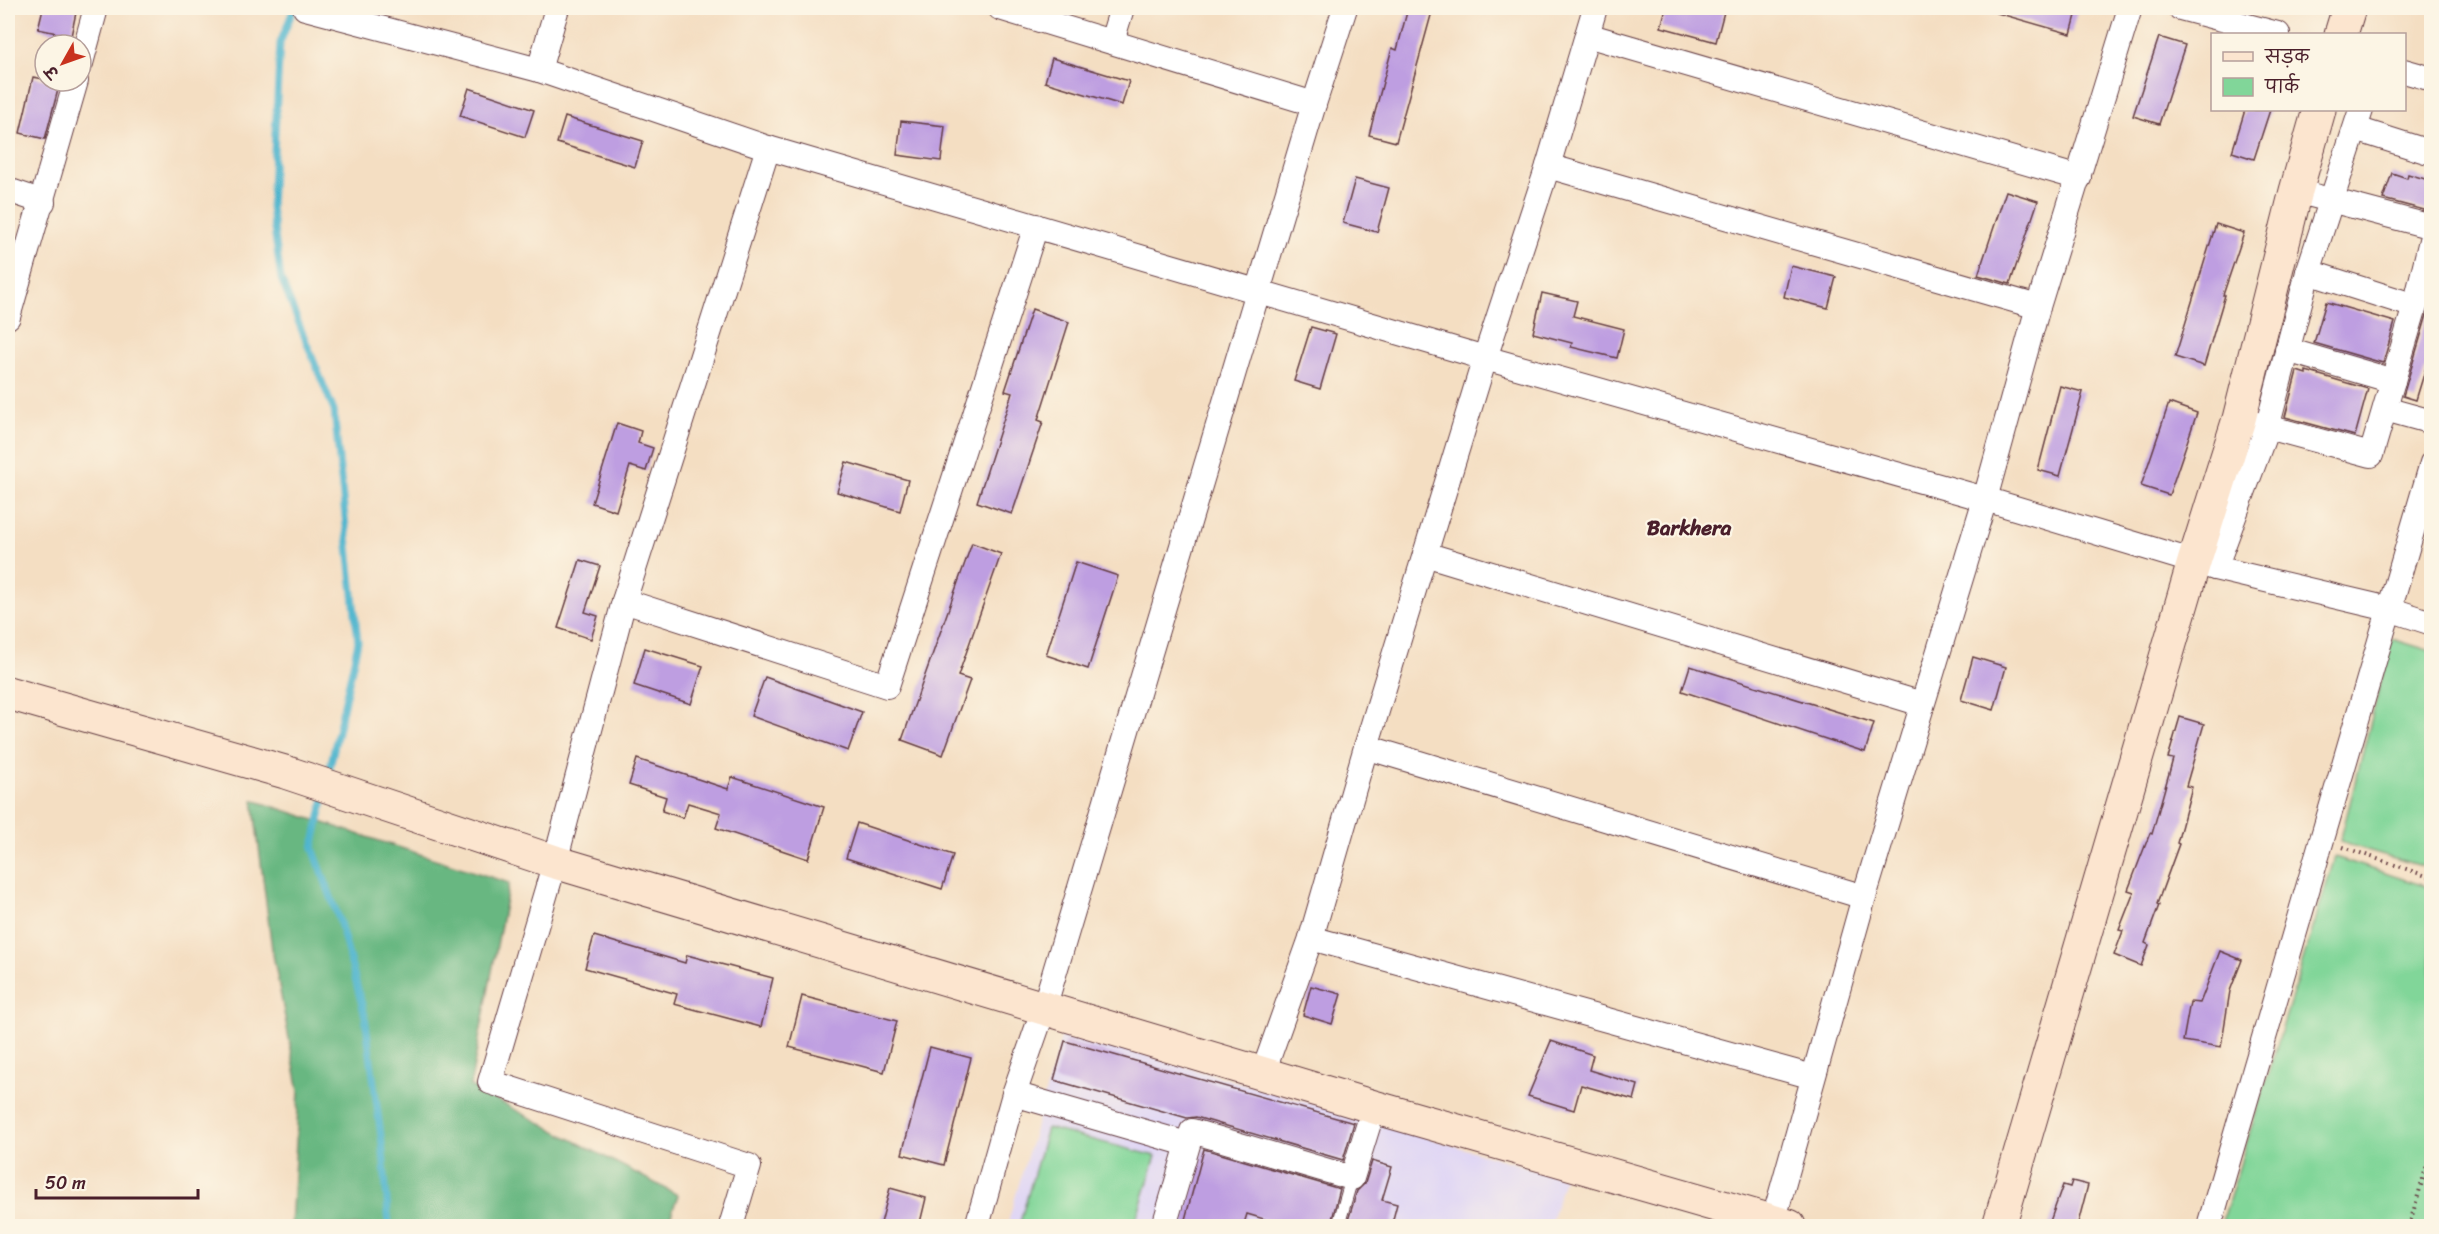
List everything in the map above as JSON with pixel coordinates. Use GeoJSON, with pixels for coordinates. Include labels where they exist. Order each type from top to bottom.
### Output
{"type":"FeatureCollection","features":[{"type":"Feature","properties":{"kind":"main road"},"geometry":{"type":"LineString","coordinates":[[2341,33],[2349,8]]}},
{"type":"Feature","properties":{"kind":"main road"},"geometry":{"type":"LineString","coordinates":[[1999,1227],[2204,565],[2253,424],[2296,191],[2319,111]]}},
{"type":"Feature","properties":{"kind":"main road"},"geometry":{"type":"LineString","coordinates":[[8,693],[285,772],[555,862],[1374,1107],[1781,1224]]}},
{"type":"Feature","properties":{"kind":"street"},"geometry":{"type":"LineString","coordinates":[[89,33],[96,8]]}},
{"type":"Feature","properties":{"kind":"street"},"geometry":{"type":"LineString","coordinates":[[539,70],[557,8]]}},
{"type":"Feature","properties":{"kind":"street"},"geometry":{"type":"LineString","coordinates":[[1000,8],[1314,104]]}},
{"type":"Feature","properties":{"kind":"street"},"geometry":{"type":"LineString","coordinates":[[1112,41],[1122,8]]}},
{"type":"Feature","properties":{"kind":"street"},"geometry":{"type":"LineString","coordinates":[[977,1227],[1014,1094],[1044,1008],[1314,104],[1345,8]]}},
{"type":"Feature","properties":{"kind":"street"},"geometry":{"type":"LineString","coordinates":[[1263,1073],[1311,938],[1366,747],[1485,358],[1548,166],[1595,8]]}},
{"type":"Feature","properties":{"kind":"street"},"geometry":{"type":"LineString","coordinates":[[1781,1224],[1813,1077],[1864,897],[1985,499],[2038,307],[2130,8]]}},
{"type":"Feature","properties":{"kind":"street"},"geometry":{"type":"LineString","coordinates":[[2180,8],[2274,33]]}},
{"type":"Feature","properties":{"kind":"street"},"geometry":{"type":"LineString","coordinates":[[311,9],[539,70],[768,148],[1485,358],[1985,499],[2204,565],[2389,609],[2432,622]]}},
{"type":"Feature","properties":{"kind":"street"},"geometry":{"type":"LineString","coordinates":[[1587,35],[2079,178]]}},
{"type":"Feature","properties":{"kind":"street"},"geometry":{"type":"LineString","coordinates":[[2406,72],[2432,79]]}},
{"type":"Feature","properties":{"kind":"street"},"geometry":{"type":"LineString","coordinates":[[8,317],[73,93]]}},
{"type":"Feature","properties":{"kind":"street"},"geometry":{"type":"LineString","coordinates":[[2432,153],[2359,119],[2330,200],[2287,350],[2253,424],[2372,455],[2415,306],[2426,284],[2432,236]]}},
{"type":"Feature","properties":{"kind":"street"},"geometry":{"type":"LineString","coordinates":[[731,1227],[749,1166],[490,1082],[555,862],[624,601],[768,148]]}},
{"type":"Feature","properties":{"kind":"street"},"geometry":{"type":"LineString","coordinates":[[1548,166],[2038,307]]}},
{"type":"Feature","properties":{"kind":"street"},"geometry":{"type":"LineString","coordinates":[[8,190],[43,202]]}},
{"type":"Feature","properties":{"kind":"street"},"geometry":{"type":"LineString","coordinates":[[2296,191],[2432,227]]}},
{"type":"Feature","properties":{"kind":"street"},"geometry":{"type":"LineString","coordinates":[[624,601],[887,686],[1036,226]]}},
{"type":"Feature","properties":{"kind":"street"},"geometry":{"type":"LineString","coordinates":[[2308,272],[2415,306]]}},
{"type":"Feature","properties":{"kind":"street"},"geometry":{"type":"LineString","coordinates":[[2287,350],[2393,381]]}},
{"type":"Feature","properties":{"kind":"street"},"geometry":{"type":"LineString","coordinates":[[2385,409],[2432,422]]}},
{"type":"Feature","properties":{"kind":"street"},"geometry":{"type":"LineString","coordinates":[[2209,1227],[2389,609],[2424,519],[2432,463]]}},
{"type":"Feature","properties":{"kind":"street"},"geometry":{"type":"LineString","coordinates":[[1425,554],[1922,704]]}},
{"type":"Feature","properties":{"kind":"street"},"geometry":{"type":"LineString","coordinates":[[1366,747],[1864,897]]}},
{"type":"Feature","properties":{"kind":"street"},"geometry":{"type":"LineString","coordinates":[[1311,938],[1813,1077]]}},
{"type":"Feature","properties":{"kind":"street"},"geometry":{"type":"LineString","coordinates":[[1014,1094],[1187,1144]]}},
{"type":"Feature","properties":{"kind":"street"},"geometry":{"type":"LineString","coordinates":[[1164,1227],[1192,1131],[1352,1178],[1374,1107]]}},
{"type":"Feature","properties":{"kind":"lane"},"geometry":{"type":"LineString","coordinates":[[1338,1227],[1352,1178]]}},
{"type":"Feature","properties":{"kind":"path"},"geometry":{"type":"LineString","coordinates":[[2322,839],[2432,878]]}},
{"type":"Feature","properties":{"kind":"path"},"geometry":{"type":"LineString","coordinates":[[2409,1227],[2432,1148]]}},
{"type":"Feature","properties":{"kind":"shaded area"},"geometry":{"type":"Polygon","coordinates":[[[1063,1031],[1564,1178],[1550,1226],[1007,1226],[1063,1031]]]}},
{"type":"Feature","properties":{"kind":"green space"},"geometry":{"type":"Polygon","coordinates":[[[2392,639],[2431,651],[2431,869],[2340,842],[2392,639]]]}},
{"type":"Feature","properties":{"kind":"green space"},"geometry":{"type":"Polygon","coordinates":[[[253,800],[509,883],[470,1086],[678,1195],[667,1226],[291,1226],[299,1091],[272,949],[253,800]]]}},
{"type":"Feature","properties":{"kind":"green space"},"geometry":{"type":"Polygon","coordinates":[[[2335,857],[2431,888],[2431,1226],[2221,1226],[2335,857]]]}},
{"type":"Feature","properties":{"kind":"green space"},"geometry":{"type":"Polygon","coordinates":[[[1047,1128],[1156,1156],[1134,1226],[1019,1226],[1047,1128]]]}},
{"type":"Feature","properties":{"kind":"building"},"geometry":{"type":"Polygon","coordinates":[[[43,8],[77,8],[72,33],[38,29],[43,8]]]}},
{"type":"Feature","properties":{"kind":"building"},"geometry":{"type":"Polygon","coordinates":[[[1408,8],[1433,8],[1396,142],[1369,135],[1392,48],[1397,50],[1408,8]]]}},
{"type":"Feature","properties":{"kind":"building"},"geometry":{"type":"Polygon","coordinates":[[[1666,8],[1725,8],[1716,42],[1661,27],[1666,8]]]}},
{"type":"Feature","properties":{"kind":"building"},"geometry":{"type":"Polygon","coordinates":[[[1998,8],[2078,8],[2071,34],[1997,13],[1998,8]]]}},
{"type":"Feature","properties":{"kind":"building"},"geometry":{"type":"Polygon","coordinates":[[[2159,37],[2185,45],[2159,124],[2133,116],[2159,37]]]}},
{"type":"Feature","properties":{"kind":"building"},"geometry":{"type":"Polygon","coordinates":[[[1052,58],[1129,81],[1122,105],[1045,82],[1052,58]]]}},
{"type":"Feature","properties":{"kind":"building"},"geometry":{"type":"Polygon","coordinates":[[[33,77],[33,93],[57,93],[45,139],[20,133],[33,77]]]}},
{"type":"Feature","properties":{"kind":"building"},"geometry":{"type":"Polygon","coordinates":[[[469,88],[534,110],[525,137],[460,116],[469,88]]]}},
{"type":"Feature","properties":{"kind":"building"},"geometry":{"type":"Polygon","coordinates":[[[2245,111],[2270,111],[2254,159],[2232,152],[2245,111]]]}},
{"type":"Feature","properties":{"kind":"building"},"geometry":{"type":"Polygon","coordinates":[[[565,117],[643,141],[635,167],[557,143],[565,117]]]}},
{"type":"Feature","properties":{"kind":"building"},"geometry":{"type":"Polygon","coordinates":[[[901,121],[945,126],[941,161],[897,155],[901,121]]]}},
{"type":"Feature","properties":{"kind":"building"},"geometry":{"type":"Polygon","coordinates":[[[2392,173],[2407,178],[2408,174],[2432,181],[2432,200],[2428,211],[2383,199],[2392,173]]]}},
{"type":"Feature","properties":{"kind":"building"},"geometry":{"type":"Polygon","coordinates":[[[1355,179],[1389,188],[1377,232],[1343,223],[1355,179]]]}},
{"type":"Feature","properties":{"kind":"building"},"geometry":{"type":"Polygon","coordinates":[[[2006,191],[2038,201],[2010,284],[1978,275],[2006,191]]]}},
{"type":"Feature","properties":{"kind":"building"},"geometry":{"type":"Polygon","coordinates":[[[2216,224],[2244,233],[2223,295],[2225,295],[2204,366],[2175,357],[2216,224]]]}},
{"type":"Feature","properties":{"kind":"building"},"geometry":{"type":"Polygon","coordinates":[[[1791,266],[1836,277],[1828,308],[1784,297],[1791,266]]]}},
{"type":"Feature","properties":{"kind":"building"},"geometry":{"type":"Polygon","coordinates":[[[1542,293],[1577,301],[1573,316],[1624,329],[1617,358],[1571,347],[1572,343],[1533,333],[1542,293]]]}},
{"type":"Feature","properties":{"kind":"building"},"geometry":{"type":"Polygon","coordinates":[[[2432,298],[2432,348],[2416,400],[2403,396],[2432,298]]]}},
{"type":"Feature","properties":{"kind":"building"},"geometry":{"type":"Polygon","coordinates":[[[2326,302],[2395,322],[2383,363],[2314,343],[2326,302]]]}},
{"type":"Feature","properties":{"kind":"building"},"geometry":{"type":"Polygon","coordinates":[[[1032,309],[1069,322],[1038,420],[1043,422],[1012,514],[977,502],[1012,393],[1005,391],[1032,309]]]}},
{"type":"Feature","properties":{"kind":"building"},"geometry":{"type":"Polygon","coordinates":[[[1311,327],[1336,334],[1320,389],[1294,381],[1311,327]]]}},
{"type":"Feature","properties":{"kind":"building"},"geometry":{"type":"Polygon","coordinates":[[[2297,371],[2306,374],[2306,371],[2368,389],[2355,436],[2285,417],[2297,371]]]}},
{"type":"Feature","properties":{"kind":"building"},"geometry":{"type":"Polygon","coordinates":[[[2060,386],[2083,392],[2060,476],[2038,470],[2060,386]]]}},
{"type":"Feature","properties":{"kind":"building"},"geometry":{"type":"Polygon","coordinates":[[[2169,403],[2197,413],[2169,495],[2141,486],[2169,403]]]}},
{"type":"Feature","properties":{"kind":"building"},"geometry":{"type":"Polygon","coordinates":[[[617,423],[641,431],[638,443],[653,448],[646,471],[630,466],[616,511],[592,503],[617,423]]]}},
{"type":"Feature","properties":{"kind":"building"},"geometry":{"type":"Polygon","coordinates":[[[846,462],[908,480],[900,511],[837,492],[846,462]]]}},
{"type":"Feature","properties":{"kind":"building"},"geometry":{"type":"Polygon","coordinates":[[[972,543],[1001,554],[958,676],[970,680],[943,755],[902,740],[972,543]]]}},
{"type":"Feature","properties":{"kind":"building"},"geometry":{"type":"Polygon","coordinates":[[[580,560],[600,566],[585,612],[598,616],[591,639],[558,628],[580,560]]]}},
{"type":"Feature","properties":{"kind":"building"},"geometry":{"type":"Polygon","coordinates":[[[1076,562],[1118,576],[1088,669],[1046,655],[1076,562]]]}},
{"type":"Feature","properties":{"kind":"building"},"geometry":{"type":"Polygon","coordinates":[[[645,648],[703,666],[691,704],[634,685],[645,648]]]}},
{"type":"Feature","properties":{"kind":"building"},"geometry":{"type":"Polygon","coordinates":[[[1973,657],[2006,667],[1994,710],[1961,700],[1973,657]]]}},
{"type":"Feature","properties":{"kind":"building"},"geometry":{"type":"Polygon","coordinates":[[[1690,666],[1874,723],[1865,752],[1682,691],[1690,666]]]}},
{"type":"Feature","properties":{"kind":"building"},"geometry":{"type":"Polygon","coordinates":[[[765,677],[862,712],[848,751],[751,716],[765,677]]]}},
{"type":"Feature","properties":{"kind":"building"},"geometry":{"type":"Polygon","coordinates":[[[2180,717],[2204,724],[2186,786],[2192,787],[2177,843],[2179,844],[2157,904],[2159,905],[2145,943],[2149,945],[2141,966],[2114,955],[2123,931],[2119,930],[2134,892],[2128,890],[2150,833],[2152,834],[2173,759],[2168,758],[2180,717]]]}},
{"type":"Feature","properties":{"kind":"building"},"geometry":{"type":"Polygon","coordinates":[[[637,759],[728,789],[732,777],[824,807],[808,859],[716,828],[721,813],[688,803],[683,818],[662,811],[666,797],[629,785],[637,759]]]}},
{"type":"Feature","properties":{"kind":"building"},"geometry":{"type":"Polygon","coordinates":[[[857,823],[953,855],[942,889],[846,858],[857,823]]]}},
{"type":"Feature","properties":{"kind":"building"},"geometry":{"type":"Polygon","coordinates":[[[594,936],[685,963],[687,955],[773,978],[761,1027],[674,1004],[677,994],[585,968],[594,936]]]}},
{"type":"Feature","properties":{"kind":"building"},"geometry":{"type":"Polygon","coordinates":[[[2220,951],[2242,960],[2230,991],[2221,1047],[2183,1041],[2190,1002],[2200,1003],[2220,951]]]}},
{"type":"Feature","properties":{"kind":"building"},"geometry":{"type":"Polygon","coordinates":[[[1311,986],[1341,994],[1332,1024],[1303,1015],[1311,986]]]}},
{"type":"Feature","properties":{"kind":"building"},"geometry":{"type":"Polygon","coordinates":[[[802,996],[897,1021],[884,1072],[789,1047],[802,996]]]}},
{"type":"Feature","properties":{"kind":"building"},"geometry":{"type":"Polygon","coordinates":[[[1065,1041],[1354,1123],[1343,1160],[1196,1117],[1187,1118],[1054,1080],[1065,1041]]]}},
{"type":"Feature","properties":{"kind":"building"},"geometry":{"type":"Polygon","coordinates":[[[1551,1041],[1593,1055],[1589,1070],[1638,1085],[1634,1100],[1581,1085],[1574,1110],[1528,1096],[1551,1041]]]}},
{"type":"Feature","properties":{"kind":"building"},"geometry":{"type":"Polygon","coordinates":[[[930,1047],[971,1058],[944,1165],[902,1154],[930,1047]]]}},
{"type":"Feature","properties":{"kind":"building"},"geometry":{"type":"Polygon","coordinates":[[[1204,1149],[1340,1189],[1330,1227],[1291,1227],[1247,1214],[1243,1227],[1183,1227],[1204,1149]]]}},
{"type":"Feature","properties":{"kind":"building"},"geometry":{"type":"Polygon","coordinates":[[[1372,1161],[1392,1167],[1382,1200],[1397,1204],[1391,1227],[1346,1227],[1357,1191],[1365,1183],[1372,1161]]]}},
{"type":"Feature","properties":{"kind":"building"},"geometry":{"type":"Polygon","coordinates":[[[2072,1181],[2088,1185],[2077,1227],[2048,1227],[2063,1185],[2070,1187],[2072,1181]]]}},
{"type":"Feature","properties":{"kind":"building"},"geometry":{"type":"Polygon","coordinates":[[[890,1188],[926,1198],[919,1227],[880,1227],[890,1188]]]}},
{"type":"Feature","properties":{"kind":"waterway"},"geometry":{"type":"LineString","coordinates":[[294,8],[280,43],[271,207],[281,279],[334,411],[358,642],[328,776]]}},
{"type":"Feature","properties":{"kind":"waterway"},"geometry":{"type":"LineString","coordinates":[[325,793],[313,848],[339,919],[365,1016],[383,1151],[389,1226]]}},
{"type":"Feature","properties":{"kind":"district","name":"Barkhera"},"geometry":{"type":"Point","coordinates":[1689,528]}}]}
